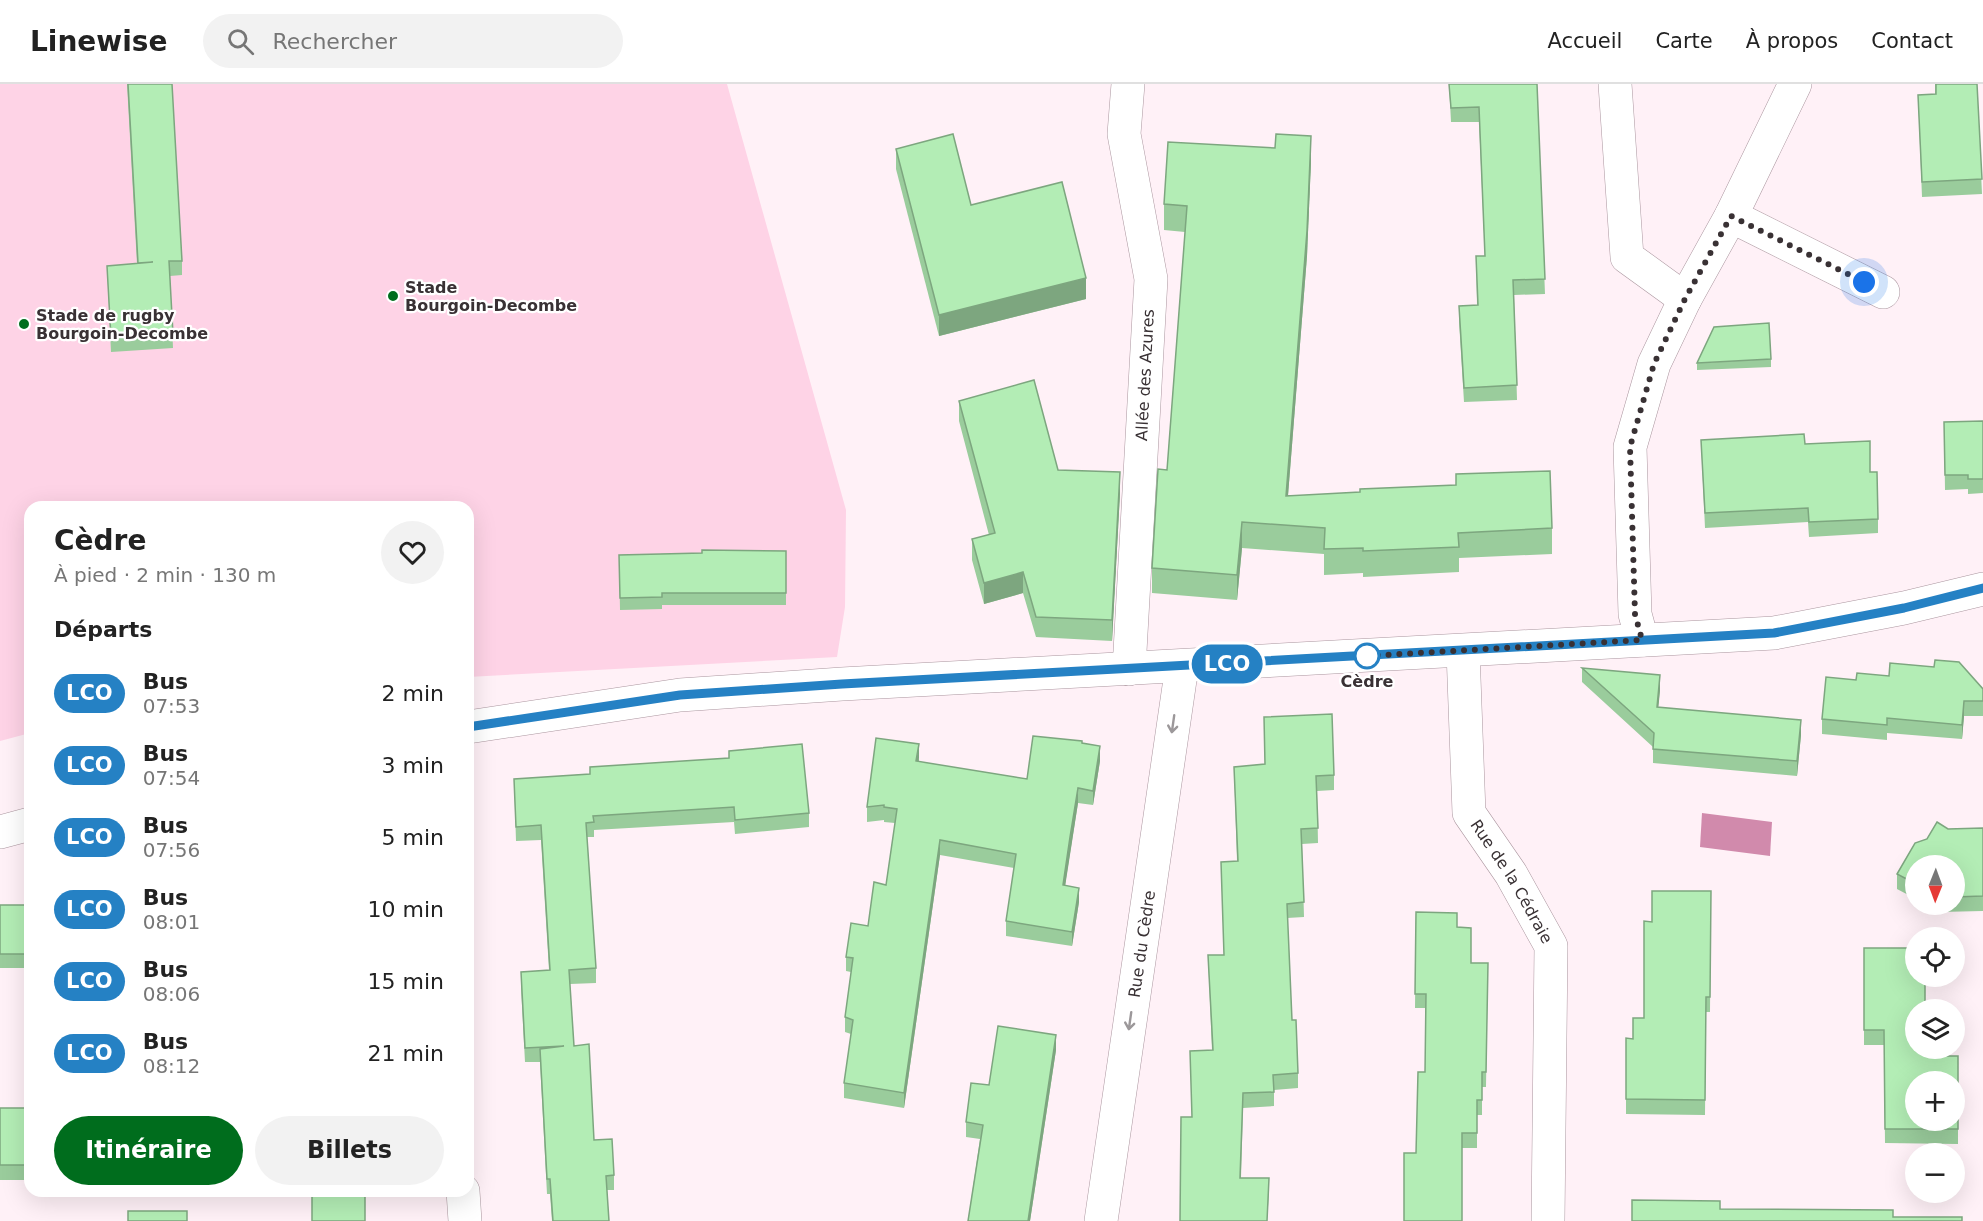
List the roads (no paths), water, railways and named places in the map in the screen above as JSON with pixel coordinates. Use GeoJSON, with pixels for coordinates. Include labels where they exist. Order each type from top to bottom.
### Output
{"type":"FeatureCollection","features":[{"type":"Feature","properties":{"kind":"street","name":"Allée des Azures"},"geometry":{"type":"LineString","coordinates":[[1128,84],[1124,134],[1151,279],[1129,669]]}},
{"type":"Feature","properties":{"kind":"street"},"geometry":{"type":"LineString","coordinates":[[1615,84],[1627,257],[1685,299]]}},
{"type":"Feature","properties":{"kind":"street"},"geometry":{"type":"LineString","coordinates":[[1642,640],[1635,614],[1630,447],[1654,364],[1685,299],[1731,216],[1795,84]]}},
{"type":"Feature","properties":{"kind":"street"},"geometry":{"type":"LineString","coordinates":[[1731,216],[1882,292]]}},
{"type":"Feature","properties":{"kind":"street"},"geometry":{"type":"LineString","coordinates":[[474,726],[680,695],[842,684],[1774,633],[1904,608],[1983,589]]}},
{"type":"Feature","properties":{"kind":"street","name":"Rue de la Cédraie"},"geometry":{"type":"LineString","coordinates":[[1463,651],[1469,813],[1511,873],[1551,946],[1548,1221]]}},
{"type":"Feature","properties":{"kind":"street","name":"Rue du Cèdre"},"geometry":{"type":"LineString","coordinates":[[1101,1221],[1182,666]]}},
{"type":"Feature","properties":{"kind":"street"},"geometry":{"type":"LineString","coordinates":[[0,832],[24,826]]}},
{"type":"Feature","properties":{"kind":"street"},"geometry":{"type":"LineString","coordinates":[[463,1197],[465,1221]]}},
{"type":"Feature","properties":{"kind":"place","name":"Stade Bourgoin-Decombe"},"geometry":{"type":"Point","coordinates":[393,296]}},
{"type":"Feature","properties":{"kind":"place","name":"Stade de rugby Bourgoin-Decombe"},"geometry":{"type":"Point","coordinates":[24,324]}},
{"type":"Feature","properties":{"kind":"place","name":"Cèdre"},"geometry":{"type":"Point","coordinates":[1367,656]}}]}
